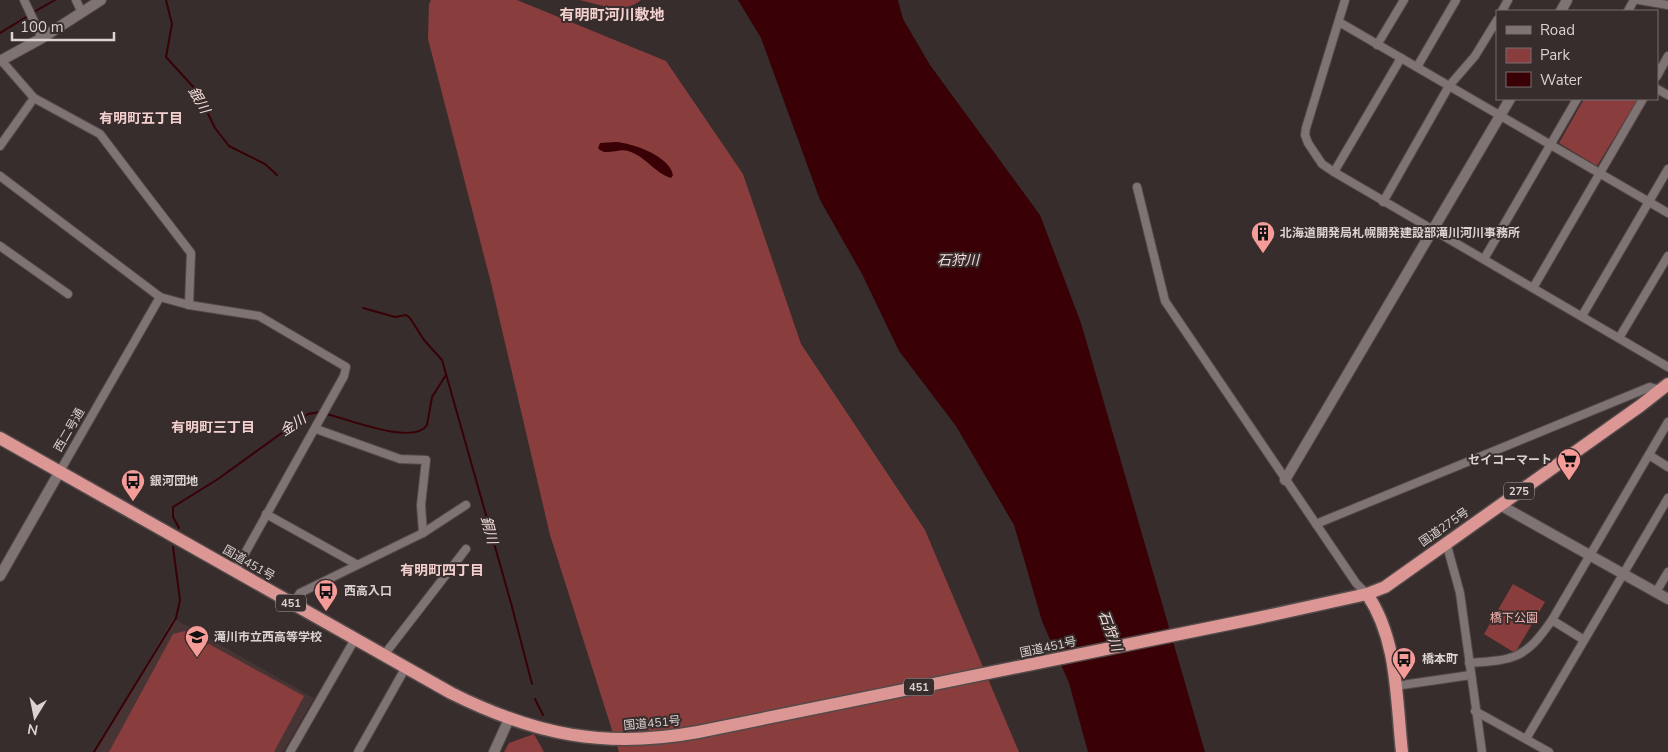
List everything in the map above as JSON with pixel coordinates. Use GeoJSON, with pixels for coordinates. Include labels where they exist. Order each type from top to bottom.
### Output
{"type":"FeatureCollection","features":[{"type":"Feature","properties":{"kind":"highway","name":"国道275号"},"geometry":{"type":"LineString","coordinates":[[1367,594],[1385,587],[1664,387]]}},
{"type":"Feature","properties":{"kind":"highway","name":"国道451号"},"geometry":{"type":"LineString","coordinates":[[0,438],[451,693],[509,719],[544,730],[594,738],[619,740],[671,737],[1367,594]]}},
{"type":"Feature","properties":{"kind":"highway"},"geometry":{"type":"LineString","coordinates":[[1367,594],[1378,610],[1392,649],[1402,752]]}},
{"type":"Feature","properties":{"kind":"street"},"geometry":{"type":"LineString","coordinates":[[24,0],[42,38]]}},
{"type":"Feature","properties":{"kind":"street"},"geometry":{"type":"LineString","coordinates":[[76,0],[82,13]]}},
{"type":"Feature","properties":{"kind":"street"},"geometry":{"type":"LineString","coordinates":[[102,0],[42,38],[1,60],[34,98],[100,134],[190,253],[192,260],[189,305]]}},
{"type":"Feature","properties":{"kind":"street"},"geometry":{"type":"LineString","coordinates":[[1345,0],[1305,135],[1322,164],[1383,202],[1668,367]]}},
{"type":"Feature","properties":{"kind":"street"},"geometry":{"type":"LineString","coordinates":[[1377,45],[1404,0]]}},
{"type":"Feature","properties":{"kind":"street"},"geometry":{"type":"LineString","coordinates":[[1417,67],[1456,0]]}},
{"type":"Feature","properties":{"kind":"street"},"geometry":{"type":"LineString","coordinates":[[1639,0],[1668,5]]}},
{"type":"Feature","properties":{"kind":"street"},"geometry":{"type":"LineString","coordinates":[[1339,22],[1668,213]]}},
{"type":"Feature","properties":{"kind":"street"},"geometry":{"type":"LineString","coordinates":[[1383,202],[1449,86],[1475,56],[1496,22]]}},
{"type":"Feature","properties":{"kind":"street"},"geometry":{"type":"LineString","coordinates":[[1658,74],[1668,56]]}},
{"type":"Feature","properties":{"kind":"street"},"geometry":{"type":"LineString","coordinates":[[1334,172],[1401,58]]}},
{"type":"Feature","properties":{"kind":"street"},"geometry":{"type":"LineString","coordinates":[[0,146],[34,98]]}},
{"type":"Feature","properties":{"kind":"street"},"geometry":{"type":"LineString","coordinates":[[1285,480],[1509,100]]}},
{"type":"Feature","properties":{"kind":"street"},"geometry":{"type":"LineString","coordinates":[[1484,259],[1576,100]]}},
{"type":"Feature","properties":{"kind":"street"},"geometry":{"type":"LineString","coordinates":[[1533,288],[1642,100]]}},
{"type":"Feature","properties":{"kind":"street"},"geometry":{"type":"LineString","coordinates":[[1582,316],[1668,169]]}},
{"type":"Feature","properties":{"kind":"street"},"geometry":{"type":"LineString","coordinates":[[0,176],[160,296],[189,305],[260,316],[346,367],[344,376],[316,429],[235,571]]}},
{"type":"Feature","properties":{"kind":"street"},"geometry":{"type":"LineString","coordinates":[[1137,186],[1165,301],[1356,583],[1367,594]]}},
{"type":"Feature","properties":{"kind":"street"},"geometry":{"type":"LineString","coordinates":[[0,246],[68,294]]}},
{"type":"Feature","properties":{"kind":"street"},"geometry":{"type":"LineString","coordinates":[[1619,338],[1668,256]]}},
{"type":"Feature","properties":{"kind":"street","name":"西二号通"},"geometry":{"type":"LineString","coordinates":[[0,576],[160,296]]}},
{"type":"Feature","properties":{"kind":"street"},"geometry":{"type":"LineString","coordinates":[[1316,524],[1640,391],[1664,387]]}},
{"type":"Feature","properties":{"kind":"street"},"geometry":{"type":"LineString","coordinates":[[1469,663],[1498,661],[1520,656],[1542,634],[1590,557],[1668,422]]}},
{"type":"Feature","properties":{"kind":"street"},"geometry":{"type":"LineString","coordinates":[[316,429],[400,459],[426,460],[421,505],[423,532]]}},
{"type":"Feature","properties":{"kind":"street"},"geometry":{"type":"LineString","coordinates":[[1648,456],[1668,467]]}},
{"type":"Feature","properties":{"kind":"street"},"geometry":{"type":"LineString","coordinates":[[1526,739],[1668,498]]}},
{"type":"Feature","properties":{"kind":"street"},"geometry":{"type":"LineString","coordinates":[[293,604],[300,592],[423,532],[466,505]]}},
{"type":"Feature","properties":{"kind":"street"},"geometry":{"type":"LineString","coordinates":[[1500,505],[1668,599]]}},
{"type":"Feature","properties":{"kind":"street"},"geometry":{"type":"LineString","coordinates":[[266,514],[356,564]]}},
{"type":"Feature","properties":{"kind":"street"},"geometry":{"type":"LineString","coordinates":[[1446,542],[1460,593],[1482,752]]}},
{"type":"Feature","properties":{"kind":"street"},"geometry":{"type":"LineString","coordinates":[[384,655],[466,549]]}},
{"type":"Feature","properties":{"kind":"street"},"geometry":{"type":"LineString","coordinates":[[1656,592],[1668,572]]}},
{"type":"Feature","properties":{"kind":"street"},"geometry":{"type":"LineString","coordinates":[[1552,620],[1584,640]]}},
{"type":"Feature","properties":{"kind":"street"},"geometry":{"type":"LineString","coordinates":[[290,752],[355,639]]}},
{"type":"Feature","properties":{"kind":"street"},"geometry":{"type":"LineString","coordinates":[[358,752],[406,667]]}},
{"type":"Feature","properties":{"kind":"street"},"geometry":{"type":"LineString","coordinates":[[1395,686],[1471,675]]}},
{"type":"Feature","properties":{"kind":"street"},"geometry":{"type":"LineString","coordinates":[[1475,711],[1549,752]]}},
{"type":"Feature","properties":{"kind":"street"},"geometry":{"type":"LineString","coordinates":[[494,752],[509,719]]}},
{"type":"Feature","properties":{"kind":"shaded area","name":"滝川市立西高等学校"},"geometry":{"type":"Polygon","coordinates":[[[173,618],[314,698],[283,752],[95,752],[173,618]]]}},
{"type":"Feature","properties":{"kind":"green space"},"geometry":{"type":"Polygon","coordinates":[[[431,0],[517,0],[666,61],[743,174],[801,344],[925,530],[1019,752],[619,752],[550,535],[491,283],[428,39],[429,4],[431,0]]]}},
{"type":"Feature","properties":{"kind":"green space"},"geometry":{"type":"Polygon","coordinates":[[[579,0],[641,0],[627,7],[619,8],[579,0]]]}},
{"type":"Feature","properties":{"kind":"green space"},"geometry":{"type":"Polygon","coordinates":[[[1583,100],[1637,100],[1597,166],[1559,143],[1583,100]]]}},
{"type":"Feature","properties":{"kind":"green space","name":"橋下公園"},"geometry":{"type":"Polygon","coordinates":[[[1513,584],[1545,602],[1515,653],[1484,634],[1513,584]]]}},
{"type":"Feature","properties":{"kind":"green space","name":"滝川市立西高等学校"},"geometry":{"type":"Polygon","coordinates":[[[185,631],[304,696],[274,752],[109,752],[173,634],[185,631]]]}},
{"type":"Feature","properties":{"kind":"green space"},"geometry":{"type":"Polygon","coordinates":[[[534,734],[544,752],[504,752],[509,743],[534,734]]]}},
{"type":"Feature","properties":{"kind":"water","name":"石狩川"},"geometry":{"type":"Polygon","coordinates":[[[738,0],[898,0],[903,19],[930,65],[1040,215],[1081,323],[1205,752],[1088,752],[1069,683],[1042,621],[1014,525],[956,426],[899,351],[862,274],[820,200],[761,38],[738,0]]]}},
{"type":"Feature","properties":{"kind":"water"},"geometry":{"type":"Polygon","coordinates":[[[616,142],[640,148],[658,156],[670,168],[673,175],[671,178],[660,173],[634,153],[624,150],[604,152],[598,148],[600,143],[616,142]]]}},
{"type":"Feature","properties":{"kind":"waterway"},"geometry":{"type":"LineString","coordinates":[[32,13],[55,0]]}},
{"type":"Feature","properties":{"kind":"waterway","name":"銀川"},"geometry":{"type":"LineString","coordinates":[[166,0],[172,24],[166,57],[197,91],[215,128],[229,146],[265,164],[277,175]]}},
{"type":"Feature","properties":{"kind":"waterway"},"geometry":{"type":"LineString","coordinates":[[0,33],[28,16]]}},
{"type":"Feature","properties":{"kind":"waterway","name":"銅川"},"geometry":{"type":"LineString","coordinates":[[363,308],[395,317],[406,315],[424,340],[442,360],[532,684]]}},
{"type":"Feature","properties":{"kind":"waterway","name":"金川"},"geometry":{"type":"LineString","coordinates":[[327,414],[395,432],[409,433],[420,431],[427,425],[432,397],[446,375]]}},
{"type":"Feature","properties":{"kind":"waterway","name":"金川"},"geometry":{"type":"LineString","coordinates":[[179,528],[173,517],[173,507],[218,479],[308,414],[320,412]]}},
{"type":"Feature","properties":{"kind":"waterway","name":"金川"},"geometry":{"type":"LineString","coordinates":[[94,752],[176,618],[180,600],[173,547]]}},
{"type":"Feature","properties":{"kind":"waterway","name":"銅川"},"geometry":{"type":"LineString","coordinates":[[535,699],[543,715]]}},
{"type":"Feature","properties":{"kind":"place","name":"北海道開発局札幌開発建設部滝川河川事務所"},"geometry":{"type":"Point","coordinates":[1263,254]}},
{"type":"Feature","properties":{"kind":"place","name":"セイコーマート"},"geometry":{"type":"Point","coordinates":[1569,481]}},
{"type":"Feature","properties":{"kind":"place","name":"銀河団地"},"geometry":{"type":"Point","coordinates":[133,502]}},
{"type":"Feature","properties":{"kind":"place","name":"西高入口"},"geometry":{"type":"Point","coordinates":[326,612]}},
{"type":"Feature","properties":{"kind":"place","name":"滝川市立西高等学校"},"geometry":{"type":"Point","coordinates":[197,658]}},
{"type":"Feature","properties":{"kind":"place","name":"橋本町"},"geometry":{"type":"Point","coordinates":[1404,680]}},
{"type":"Feature","properties":{"kind":"district","name":"有明町河川敷地"},"geometry":{"type":"Point","coordinates":[612,15]}},
{"type":"Feature","properties":{"kind":"district","name":"有明町五丁目"},"geometry":{"type":"Point","coordinates":[141,118]}},
{"type":"Feature","properties":{"kind":"district","name":"有明町三丁目"},"geometry":{"type":"Point","coordinates":[213,427]}},
{"type":"Feature","properties":{"kind":"district","name":"有明町四丁目"},"geometry":{"type":"Point","coordinates":[442,570]}}]}
